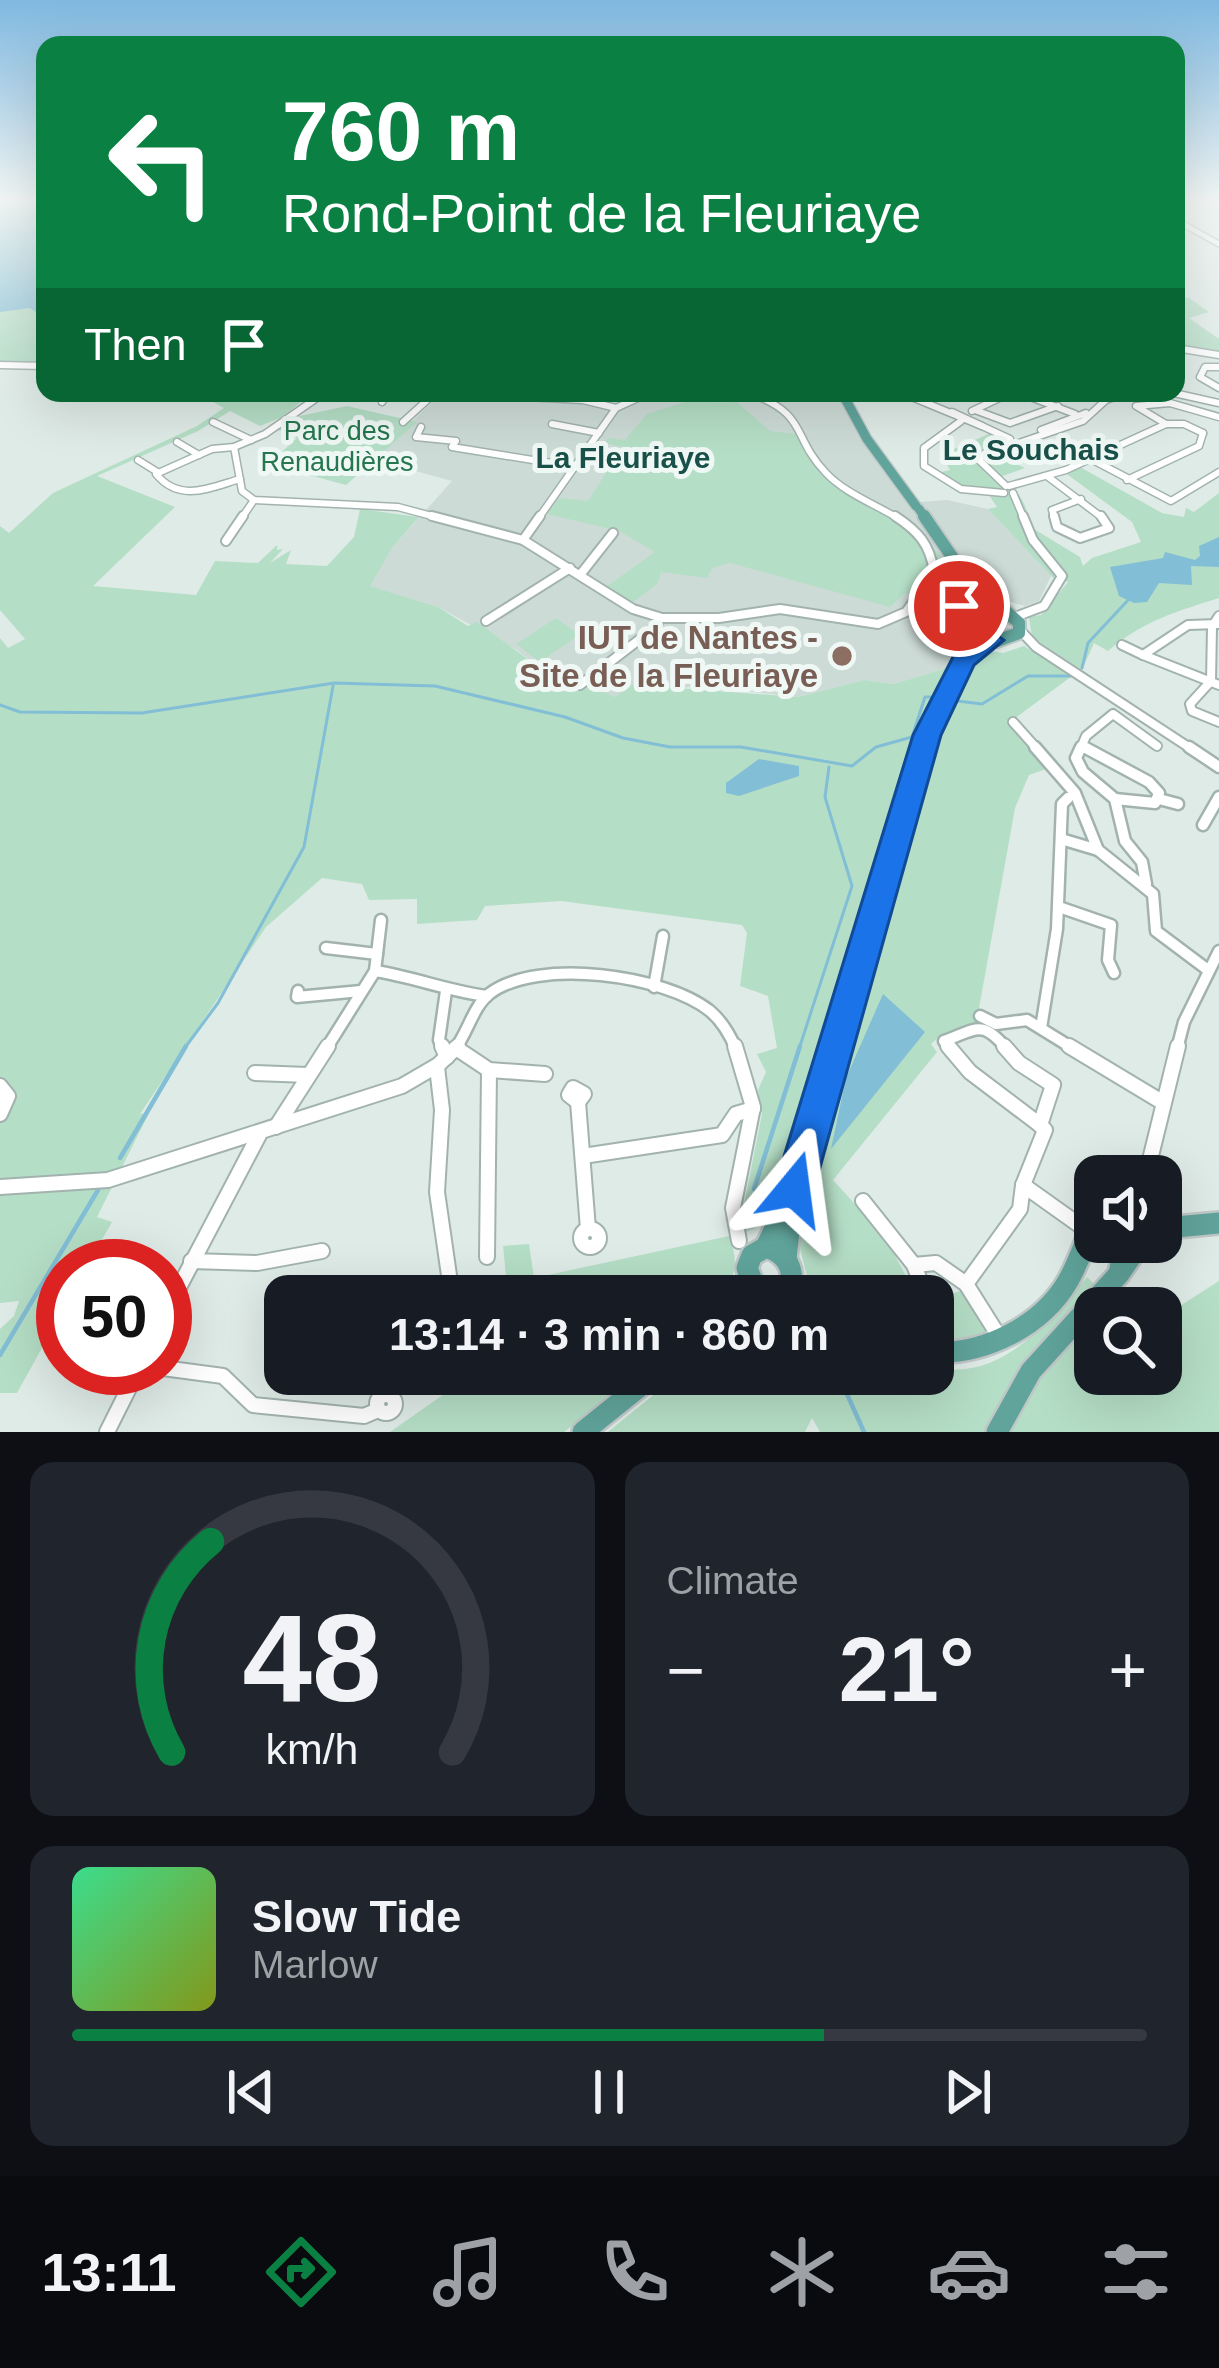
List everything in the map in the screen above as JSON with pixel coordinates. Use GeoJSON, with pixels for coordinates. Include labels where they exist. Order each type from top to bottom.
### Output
{"type":"FeatureCollection","features":[{"type":"Feature","properties":{"kind":"main road"},"geometry":{"type":"LineString","coordinates":[[847,402],[878,456],[972,586],[1014,629],[964,659]]}},
{"type":"Feature","properties":{"kind":"main road"},"geometry":{"type":"LineString","coordinates":[[972,586],[973,607]]}},
{"type":"Feature","properties":{"kind":"main road"},"geometry":{"type":"LineString","coordinates":[[991,640],[970,629],[964,617],[973,607],[992,605]]}},
{"type":"Feature","properties":{"kind":"main road"},"geometry":{"type":"LineString","coordinates":[[762,1270],[794,1189],[921,753],[964,659],[970,629]]}},
{"type":"Feature","properties":{"kind":"main road"},"geometry":{"type":"LineString","coordinates":[[1182,1226],[1219,1223]]}},
{"type":"Feature","properties":{"kind":"main road"},"geometry":{"type":"LineString","coordinates":[[954,1353],[970,1353],[1000,1338],[1054,1300],[1074,1261]]}},
{"type":"Feature","properties":{"kind":"main road"},"geometry":{"type":"LineString","coordinates":[[1119,1274],[1121,1263]]}},
{"type":"Feature","properties":{"kind":"main road"},"geometry":{"type":"LineString","coordinates":[[997,1432],[1038,1361],[1127,1263]]}},
{"type":"Feature","properties":{"kind":"main road"},"geometry":{"type":"LineString","coordinates":[[583,1432],[629,1395]]}},
{"type":"Feature","properties":{"kind":"main road"},"geometry":{"type":"LineString","coordinates":[[593,1432],[639,1395]]}},
{"type":"Feature","properties":{"kind":"street"},"geometry":{"type":"LineString","coordinates":[[1185,350],[1219,356]]}},
{"type":"Feature","properties":{"kind":"street"},"geometry":{"type":"LineString","coordinates":[[0,365],[36,367]]}},
{"type":"Feature","properties":{"kind":"street"},"geometry":{"type":"LineString","coordinates":[[1219,367],[1205,368],[1200,377],[1219,388]]}},
{"type":"Feature","properties":{"kind":"street"},"geometry":{"type":"LineString","coordinates":[[0,375],[16,368]]}},
{"type":"Feature","properties":{"kind":"street"},"geometry":{"type":"LineString","coordinates":[[1185,395],[1219,403]]}},
{"type":"Feature","properties":{"kind":"street"},"geometry":{"type":"LineString","coordinates":[[160,473],[250,440],[310,402]]}},
{"type":"Feature","properties":{"kind":"street"},"geometry":{"type":"LineString","coordinates":[[404,422],[425,402]]}},
{"type":"Feature","properties":{"kind":"street"},"geometry":{"type":"LineString","coordinates":[[596,402],[616,408]]}},
{"type":"Feature","properties":{"kind":"street"},"geometry":{"type":"LineString","coordinates":[[523,540],[616,408],[629,402]]}},
{"type":"Feature","properties":{"kind":"street"},"geometry":{"type":"LineString","coordinates":[[234,447],[244,494],[254,500],[398,506],[523,540],[633,609],[658,618],[707,619],[780,609],[869,624],[890,621],[915,602],[935,568],[924,540],[833,481],[814,456],[800,422],[771,402]]}},
{"type":"Feature","properties":{"kind":"street"},"geometry":{"type":"LineString","coordinates":[[928,402],[1008,441]]}},
{"type":"Feature","properties":{"kind":"street"},"geometry":{"type":"LineString","coordinates":[[993,402],[923,448],[924,466],[937,479],[957,488],[1007,490],[1166,424],[1219,433]]}},
{"type":"Feature","properties":{"kind":"street"},"geometry":{"type":"LineString","coordinates":[[1051,402],[1077,416]]}},
{"type":"Feature","properties":{"kind":"street"},"geometry":{"type":"LineString","coordinates":[[1107,402],[1008,441],[979,460],[1007,490],[1024,527],[1063,574],[1053,595],[1014,629],[1219,767]]}},
{"type":"Feature","properties":{"kind":"street"},"geometry":{"type":"LineString","coordinates":[[1145,402],[1136,406],[1166,424]]}},
{"type":"Feature","properties":{"kind":"street"},"geometry":{"type":"LineString","coordinates":[[1175,402],[1219,417]]}},
{"type":"Feature","properties":{"kind":"street"},"geometry":{"type":"LineString","coordinates":[[964,417],[1010,423],[1058,406]]}},
{"type":"Feature","properties":{"kind":"street"},"geometry":{"type":"LineString","coordinates":[[213,422],[250,440]]}},
{"type":"Feature","properties":{"kind":"street"},"geometry":{"type":"LineString","coordinates":[[552,424],[598,433]]}},
{"type":"Feature","properties":{"kind":"street"},"geometry":{"type":"LineString","coordinates":[[422,427],[416,437],[576,467]]}},
{"type":"Feature","properties":{"kind":"street"},"geometry":{"type":"LineString","coordinates":[[1127,480],[1199,446],[1203,433]]}},
{"type":"Feature","properties":{"kind":"street"},"geometry":{"type":"LineString","coordinates":[[177,442],[199,455]]}},
{"type":"Feature","properties":{"kind":"street"},"geometry":{"type":"LineString","coordinates":[[1091,458],[1172,501],[1219,472]]}},
{"type":"Feature","properties":{"kind":"street"},"geometry":{"type":"LineString","coordinates":[[138,460],[160,473],[162,484],[189,495],[240,479]]}},
{"type":"Feature","properties":{"kind":"street"},"geometry":{"type":"LineString","coordinates":[[1047,476],[1082,499],[1109,528],[1080,538],[1057,527],[1054,508],[1082,499]]}},
{"type":"Feature","properties":{"kind":"street"},"geometry":{"type":"LineString","coordinates":[[226,541],[254,500]]}},
{"type":"Feature","properties":{"kind":"street"},"geometry":{"type":"LineString","coordinates":[[580,574],[590,568],[613,532]]}},
{"type":"Feature","properties":{"kind":"street"},"geometry":{"type":"LineString","coordinates":[[485,621],[570,568]]}},
{"type":"Feature","properties":{"kind":"street"},"geometry":{"type":"LineString","coordinates":[[915,602],[973,607]]}},
{"type":"Feature","properties":{"kind":"street"},"geometry":{"type":"LineString","coordinates":[[915,602],[970,629]]}},
{"type":"Feature","properties":{"kind":"street"},"geometry":{"type":"LineString","coordinates":[[580,686],[657,626],[658,618]]}},
{"type":"Feature","properties":{"kind":"street"},"geometry":{"type":"LineString","coordinates":[[1142,655],[1164,636],[1203,620],[1218,621],[1215,683],[1190,704],[1192,711],[1219,722]]}},
{"type":"Feature","properties":{"kind":"street"},"geometry":{"type":"LineString","coordinates":[[1122,645],[1174,672],[1215,683]]}},
{"type":"Feature","properties":{"kind":"street"},"geometry":{"type":"LineString","coordinates":[[1156,746],[1116,711],[1086,736],[1078,765],[1114,799],[1125,841],[1142,862],[1156,902],[1156,931],[1208,970]]}},
{"type":"Feature","properties":{"kind":"street"},"geometry":{"type":"LineString","coordinates":[[1013,722],[1075,793],[1099,850]]}},
{"type":"Feature","properties":{"kind":"street"},"geometry":{"type":"LineString","coordinates":[[1082,746],[1155,786],[1159,799]]}},
{"type":"Feature","properties":{"kind":"street"},"geometry":{"type":"LineString","coordinates":[[1129,774],[1135,760]]}},
{"type":"Feature","properties":{"kind":"street"},"geometry":{"type":"LineString","coordinates":[[1203,825],[1219,796]]}},
{"type":"Feature","properties":{"kind":"street"},"geometry":{"type":"LineString","coordinates":[[1041,1028],[1058,907],[1062,804],[1068,798]]}},
{"type":"Feature","properties":{"kind":"street"},"geometry":{"type":"LineString","coordinates":[[1114,799],[1178,804]]}},
{"type":"Feature","properties":{"kind":"street"},"geometry":{"type":"LineString","coordinates":[[1061,839],[1099,850],[1146,884]]}},
{"type":"Feature","properties":{"kind":"street"},"geometry":{"type":"LineString","coordinates":[[1058,907],[1111,925],[1108,960],[1114,973]]}},
{"type":"Feature","properties":{"kind":"street"},"geometry":{"type":"LineString","coordinates":[[276,1127],[375,971],[381,920]]}},
{"type":"Feature","properties":{"kind":"street"},"geometry":{"type":"LineString","coordinates":[[654,987],[663,936]]}},
{"type":"Feature","properties":{"kind":"street"},"geometry":{"type":"LineString","coordinates":[[326,948],[377,953]]}},
{"type":"Feature","properties":{"kind":"street"},"geometry":{"type":"LineString","coordinates":[[1151,1155],[1192,999],[1219,951]]}},
{"type":"Feature","properties":{"kind":"street"},"geometry":{"type":"LineString","coordinates":[[375,971],[414,977],[446,991],[487,995],[511,985],[570,975],[602,976],[693,1000],[719,1019],[750,1089],[753,1109],[730,1219],[762,1270]]}},
{"type":"Feature","properties":{"kind":"street"},"geometry":{"type":"LineString","coordinates":[[297,997],[361,991]]}},
{"type":"Feature","properties":{"kind":"street"},"geometry":{"type":"LineString","coordinates":[[446,991],[439,1040],[447,1057],[437,1192],[449,1275]]}},
{"type":"Feature","properties":{"kind":"street"},"geometry":{"type":"LineString","coordinates":[[0,1187],[108,1180],[402,1086],[447,1057],[487,995]]}},
{"type":"Feature","properties":{"kind":"street"},"geometry":{"type":"LineString","coordinates":[[966,1284],[1020,1210],[1023,1185],[1045,1130],[970,1072],[944,1041],[981,1022],[1027,1020],[1162,1102]]}},
{"type":"Feature","properties":{"kind":"street"},"geometry":{"type":"LineString","coordinates":[[981,1022],[995,1032],[1018,1063],[1053,1085],[1040,1125]]}},
{"type":"Feature","properties":{"kind":"street"},"geometry":{"type":"LineString","coordinates":[[447,1057],[489,1070],[545,1073]]}},
{"type":"Feature","properties":{"kind":"street"},"geometry":{"type":"LineString","coordinates":[[487,1257],[489,1070]]}},
{"type":"Feature","properties":{"kind":"street"},"geometry":{"type":"LineString","coordinates":[[256,1072],[308,1075]]}},
{"type":"Feature","properties":{"kind":"street"},"geometry":{"type":"LineString","coordinates":[[0,1086],[8,1096],[0,1114]]}},
{"type":"Feature","properties":{"kind":"street"},"geometry":{"type":"LineString","coordinates":[[578,1102],[588,1229]]}},
{"type":"Feature","properties":{"kind":"street"},"geometry":{"type":"LineString","coordinates":[[583,1156],[722,1135],[736,1114],[753,1109]]}},
{"type":"Feature","properties":{"kind":"street"},"geometry":{"type":"LineString","coordinates":[[192,1260],[259,1135]]}},
{"type":"Feature","properties":{"kind":"street"},"geometry":{"type":"LineString","coordinates":[[1023,1185],[1074,1215]]}},
{"type":"Feature","properties":{"kind":"street"},"geometry":{"type":"LineString","coordinates":[[863,1202],[918,1275]]}},
{"type":"Feature","properties":{"kind":"street"},"geometry":{"type":"LineString","coordinates":[[192,1262],[257,1263],[322,1251]]}},
{"type":"Feature","properties":{"kind":"street"},"geometry":{"type":"LineString","coordinates":[[914,1265],[936,1263],[966,1284],[1000,1338]]}},
{"type":"Feature","properties":{"kind":"street"},"geometry":{"type":"LineString","coordinates":[[192,1372],[223,1376],[253,1405],[364,1416],[378,1411]]}},
{"type":"Feature","properties":{"kind":"street"},"geometry":{"type":"LineString","coordinates":[[107,1432],[126,1395]]}},
{"type":"Feature","properties":{"kind":"shaded area"},"geometry":{"type":"Polygon","coordinates":[[[432,402],[841,402],[857,432],[926,521],[967,586],[971,598],[958,604],[952,614],[955,626],[968,638],[951,667],[893,684],[864,680],[798,697],[698,686],[614,697],[563,685],[515,649],[438,607],[369,586],[392,548],[452,481],[372,459],[432,402]]]}},
{"type":"Feature","properties":{"kind":"shaded area"},"geometry":{"type":"Polygon","coordinates":[[[947,500],[988,509],[1051,576],[1039,601],[1025,606],[987,595],[919,502],[947,500]]]}},
{"type":"Feature","properties":{"kind":"green space"},"geometry":{"type":"Polygon","coordinates":[[[1185,298],[1209,312],[1189,318],[1219,339],[1219,355],[1185,349],[1185,298]]]}},
{"type":"Feature","properties":{"kind":"green space"},"geometry":{"type":"Polygon","coordinates":[[[31,308],[36,312],[36,365],[0,363],[0,311],[31,308]]]}},
{"type":"Feature","properties":{"kind":"green space"},"geometry":{"type":"Polygon","coordinates":[[[213,402],[301,402],[260,426],[230,411],[198,431],[97,476],[175,507],[93,586],[196,595],[215,561],[258,563],[277,545],[277,550],[283,549],[270,563],[291,550],[286,564],[327,566],[354,537],[360,509],[419,517],[392,548],[370,586],[438,607],[468,626],[477,622],[578,691],[587,685],[615,697],[641,679],[651,686],[798,697],[864,680],[893,684],[951,667],[917,738],[789,1176],[776,1207],[760,1226],[738,1234],[762,1114],[758,1090],[766,1072],[757,1054],[777,1048],[768,996],[740,986],[747,933],[742,925],[561,901],[485,906],[477,920],[417,924],[417,899],[369,900],[362,884],[322,878],[266,927],[140,1114],[149,1113],[97,1217],[112,1222],[102,1239],[36,1239],[36,1359],[17,1393],[0,1393],[0,1329],[14,1316],[19,1301],[0,1303],[0,638],[8,648],[25,639],[0,610],[0,526],[9,533],[53,493],[197,426],[224,408],[213,402]]]}},
{"type":"Feature","properties":{"kind":"green space"},"geometry":{"type":"Polygon","coordinates":[[[685,402],[737,402],[770,431],[805,435],[821,470],[843,491],[889,515],[938,552],[963,596],[955,602],[905,593],[890,607],[730,563],[712,568],[707,578],[661,572],[658,583],[632,603],[606,587],[655,552],[619,531],[547,514],[559,498],[588,501],[623,447],[605,443],[608,438],[625,440],[647,414],[685,402]]]}},
{"type":"Feature","properties":{"kind":"green space","name":"Parc des Renaudières"},"geometry":{"type":"Polygon","coordinates":[[[347,406],[417,422],[346,485],[269,464],[297,438],[278,430],[295,417],[347,406]]]}},
{"type":"Feature","properties":{"kind":"green space"},"geometry":{"type":"Polygon","coordinates":[[[991,433],[1007,447],[1000,456],[1025,468],[1000,477],[1021,498],[1029,526],[1080,557],[1083,566],[1092,558],[1141,542],[1132,522],[1064,472],[1080,467],[1162,513],[1184,517],[1186,508],[1194,512],[1219,493],[1219,598],[1148,624],[1108,651],[1094,643],[1082,670],[1032,637],[1029,617],[1041,615],[1068,582],[1052,577],[988,509],[997,507],[987,492],[956,488],[933,474],[950,470],[943,457],[947,452],[991,433]]]}},
{"type":"Feature","properties":{"kind":"green space"},"geometry":{"type":"Polygon","coordinates":[[[556,618],[579,635],[540,662],[516,644],[556,618]]]}},
{"type":"Feature","properties":{"kind":"green space"},"geometry":{"type":"Polygon","coordinates":[[[1024,646],[1072,676],[1010,722],[1049,768],[1029,775],[1015,808],[976,1025],[941,1035],[931,1044],[937,1052],[833,1180],[884,1236],[905,1275],[807,1275],[795,1229],[919,775],[970,660],[980,649],[1003,653],[1024,646]]]}},
{"type":"Feature","properties":{"kind":"green space"},"geometry":{"type":"Polygon","coordinates":[[[729,1236],[734,1253],[732,1275],[548,1275],[729,1236]]]}},
{"type":"Feature","properties":{"kind":"green space"},"geometry":{"type":"Polygon","coordinates":[[[529,1244],[534,1275],[506,1275],[503,1246],[529,1244]]]}},
{"type":"Feature","properties":{"kind":"green space"},"geometry":{"type":"Polygon","coordinates":[[[1087,1277],[1097,1287],[1078,1287],[1087,1277]]]}},
{"type":"Feature","properties":{"kind":"green space"},"geometry":{"type":"Polygon","coordinates":[[[1219,1281],[1219,1432],[820,1432],[812,1418],[805,1432],[608,1432],[653,1395],[954,1395],[954,1369],[1001,1358],[1074,1292],[1074,1317],[1065,1326],[1074,1337],[1074,1395],[1182,1395],[1182,1305],[1219,1281]]]}},
{"type":"Feature","properties":{"kind":"green space"},"geometry":{"type":"Polygon","coordinates":[[[961,1291],[987,1334],[954,1342],[954,1293],[961,1291]]]}},
{"type":"Feature","properties":{"kind":"green space"},"geometry":{"type":"Polygon","coordinates":[[[443,1395],[611,1395],[564,1432],[390,1432],[443,1395]]]}},
{"type":"Feature","properties":{"kind":"water"},"geometry":{"type":"Polygon","coordinates":[[[0,266],[36,266],[36,312],[30,308],[0,312],[0,266]]]}},
{"type":"Feature","properties":{"kind":"water"},"geometry":{"type":"Polygon","coordinates":[[[1219,537],[1219,567],[1191,566],[1192,585],[1159,583],[1147,602],[1134,603],[1119,596],[1110,567],[1163,558],[1165,552],[1195,560],[1200,556],[1199,546],[1219,537]]]}},
{"type":"Feature","properties":{"kind":"water"},"geometry":{"type":"Polygon","coordinates":[[[759,759],[799,766],[799,776],[739,796],[726,793],[726,783],[759,759]]]}},
{"type":"Feature","properties":{"kind":"water"},"geometry":{"type":"Polygon","coordinates":[[[883,994],[925,1032],[831,1149],[846,1078],[883,994]]]}},
{"type":"Feature","properties":{"kind":"waterway"},"geometry":{"type":"LineString","coordinates":[[1082,668],[1088,643],[1130,598]]}},
{"type":"Feature","properties":{"kind":"waterway"},"geometry":{"type":"LineString","coordinates":[[949,700],[982,704],[1028,676],[1072,676]]}},
{"type":"Feature","properties":{"kind":"waterway"},"geometry":{"type":"LineString","coordinates":[[0,705],[20,712],[142,713],[334,683],[435,686],[565,717],[623,738],[670,747],[741,747],[852,766],[876,747],[912,737],[925,697],[935,697]]}},
{"type":"Feature","properties":{"kind":"waterway"},"geometry":{"type":"LineString","coordinates":[[185,1047],[218,1003],[304,847],[333,686]]}},
{"type":"Feature","properties":{"kind":"waterway"},"geometry":{"type":"LineString","coordinates":[[799,1049],[852,886],[825,797],[829,767]]}},
{"type":"Feature","properties":{"kind":"waterway"},"geometry":{"type":"LineString","coordinates":[[754,1189],[800,1046]]}},
{"type":"Feature","properties":{"kind":"waterway"},"geometry":{"type":"LineString","coordinates":[[120,1158],[185,1047]]}},
{"type":"Feature","properties":{"kind":"waterway"},"geometry":{"type":"LineString","coordinates":[[0,1355],[98,1190]]}},
{"type":"Feature","properties":{"kind":"waterway"},"geometry":{"type":"LineString","coordinates":[[847,1395],[864,1432]]}},
{"type":"Feature","properties":{"kind":"place","name":"IUT de Nantes - Site de la Fleuriaye"},"geometry":{"type":"Point","coordinates":[842,656]}},
{"type":"Feature","properties":{"kind":"district","name":"Le Souchais"},"geometry":{"type":"Point","coordinates":[1031,449]}},
{"type":"Feature","properties":{"kind":"district","name":"La Fleuriaye"},"geometry":{"type":"Point","coordinates":[623,457]}},
{"type":"Feature","properties":{"kind":"route"},"geometry":{"type":"LineString","coordinates":[[794,1189],[927,735],[964,659],[991,640],[969,629],[964,617],[970,608],[959,606]]}}]}
